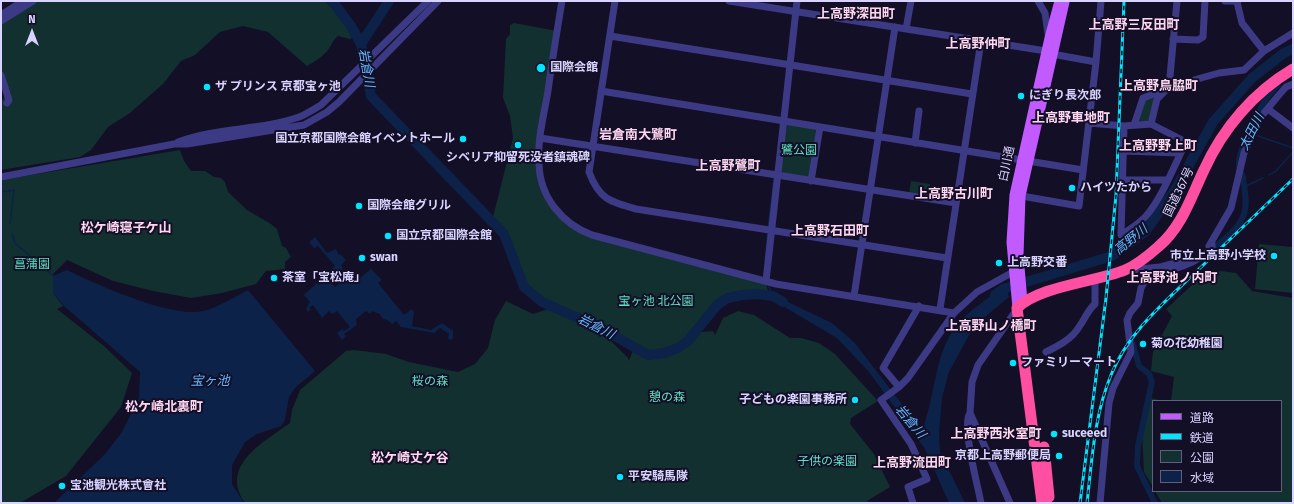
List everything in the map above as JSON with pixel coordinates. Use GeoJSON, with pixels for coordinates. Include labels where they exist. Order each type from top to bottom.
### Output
{"type":"FeatureCollection","features":[{"type":"Feature","properties":{"kind":"highway","name":"国道367号"},"geometry":{"type":"LineString","coordinates":[[1020,302],[1063,287],[1126,270],[1158,248],[1172,234],[1183,216],[1204,168],[1223,135],[1240,113],[1279,77],[1293,68]]}},
{"type":"Feature","properties":{"kind":"highway","name":"白川通"},"geometry":{"type":"LineString","coordinates":[[1020,302],[1042,503]]}},
{"type":"Feature","properties":{"kind":"highway","name":"白川通"},"geometry":{"type":"LineString","coordinates":[[1020,302],[1048,476],[1050,503]]}},
{"type":"Feature","properties":{"kind":"main road","name":"白川通"},"geometry":{"type":"LineString","coordinates":[[1049,53],[1049,38],[1059,1]]}},
{"type":"Feature","properties":{"kind":"main road","name":"白川通"},"geometry":{"type":"LineString","coordinates":[[1020,302],[1011,242],[1025,161],[1049,53],[1065,1]]}},
{"type":"Feature","properties":{"kind":"street"},"geometry":{"type":"LineString","coordinates":[[1,15],[23,1]]}},
{"type":"Feature","properties":{"kind":"street"},"geometry":{"type":"LineString","coordinates":[[1,22],[33,1]]}},
{"type":"Feature","properties":{"kind":"street"},"geometry":{"type":"LineString","coordinates":[[174,144],[190,137],[277,123],[300,116],[321,105],[428,1]]}},
{"type":"Feature","properties":{"kind":"street"},"geometry":{"type":"LineString","coordinates":[[1,177],[174,144],[187,144],[304,125],[327,112],[353,88],[438,1]]}},
{"type":"Feature","properties":{"kind":"street"},"geometry":{"type":"LineString","coordinates":[[562,1],[540,138],[538,164],[542,181],[555,210],[570,225],[592,235],[766,281],[940,309],[954,313]]}},
{"type":"Feature","properties":{"kind":"street"},"geometry":{"type":"LineString","coordinates":[[615,1],[589,172],[602,196],[614,203],[636,209],[947,258]]}},
{"type":"Feature","properties":{"kind":"street"},"geometry":{"type":"LineString","coordinates":[[729,1],[981,41],[1096,62]]}},
{"type":"Feature","properties":{"kind":"street"},"geometry":{"type":"LineString","coordinates":[[766,281],[797,1]]}},
{"type":"Feature","properties":{"kind":"street"},"geometry":{"type":"LineString","coordinates":[[906,29],[911,1]]}},
{"type":"Feature","properties":{"kind":"street"},"geometry":{"type":"LineString","coordinates":[[1038,1],[1045,13],[1048,23],[1049,38]]}},
{"type":"Feature","properties":{"kind":"street"},"geometry":{"type":"LineString","coordinates":[[1018,196],[1079,206],[1096,62],[1101,1]]}},
{"type":"Feature","properties":{"kind":"street"},"geometry":{"type":"LineString","coordinates":[[1169,87],[1177,1]]}},
{"type":"Feature","properties":{"kind":"street"},"geometry":{"type":"LineString","coordinates":[[1173,39],[1198,40],[1203,36],[1205,1]]}},
{"type":"Feature","properties":{"kind":"street"},"geometry":{"type":"LineString","coordinates":[[1225,1],[1237,1],[1242,23],[1264,51]]}},
{"type":"Feature","properties":{"kind":"street"},"geometry":{"type":"LineString","coordinates":[[854,296],[895,27]]}},
{"type":"Feature","properties":{"kind":"street"},"geometry":{"type":"LineString","coordinates":[[1151,124],[1157,99],[1169,87],[1219,73],[1244,70],[1264,51],[1293,33]]}},
{"type":"Feature","properties":{"kind":"street"},"geometry":{"type":"LineString","coordinates":[[610,36],[972,94]]}},
{"type":"Feature","properties":{"kind":"street"},"geometry":{"type":"LineString","coordinates":[[940,309],[981,41]]}},
{"type":"Feature","properties":{"kind":"street"},"geometry":{"type":"LineString","coordinates":[[1,75],[9,100],[7,103]]}},
{"type":"Feature","properties":{"kind":"street"},"geometry":{"type":"LineString","coordinates":[[1100,503],[1109,403],[1113,388],[1131,352],[1127,320],[1130,313],[1138,303],[1145,277],[1171,270],[1203,256],[1212,247],[1212,244],[1231,208],[1240,170],[1251,136],[1260,118],[1286,87],[1293,84]]}},
{"type":"Feature","properties":{"kind":"street"},"geometry":{"type":"LineString","coordinates":[[601,91],[1083,170]]}},
{"type":"Feature","properties":{"kind":"street"},"geometry":{"type":"LineString","coordinates":[[1134,125],[1144,98],[1156,93],[1162,93]]}},
{"type":"Feature","properties":{"kind":"street"},"geometry":{"type":"LineString","coordinates":[[1268,109],[1293,128]]}},
{"type":"Feature","properties":{"kind":"street"},"geometry":{"type":"LineString","coordinates":[[915,143],[919,111]]}},
{"type":"Feature","properties":{"kind":"street"},"geometry":{"type":"LineString","coordinates":[[1089,123],[1124,126],[1151,124],[1186,142],[1147,215],[1121,235],[1124,126]]}},
{"type":"Feature","properties":{"kind":"street"},"geometry":{"type":"LineString","coordinates":[[811,181],[820,127]]}},
{"type":"Feature","properties":{"kind":"street"},"geometry":{"type":"LineString","coordinates":[[540,138],[956,203]]}},
{"type":"Feature","properties":{"kind":"street"},"geometry":{"type":"LineString","coordinates":[[1124,151],[1180,153]]}},
{"type":"Feature","properties":{"kind":"street"},"geometry":{"type":"LineString","coordinates":[[1122,180],[1167,180]]}},
{"type":"Feature","properties":{"kind":"street"},"geometry":{"type":"LineString","coordinates":[[1126,270],[1172,265],[1201,252],[1212,244]]}},
{"type":"Feature","properties":{"kind":"street"},"geometry":{"type":"LineString","coordinates":[[914,503],[908,487],[927,479],[911,444],[881,400],[899,387],[908,378],[954,313],[978,292],[1016,275]]}},
{"type":"Feature","properties":{"kind":"street"},"geometry":{"type":"LineString","coordinates":[[1046,352],[1069,338],[1078,329],[1085,315],[1095,304],[1095,279]]}},
{"type":"Feature","properties":{"kind":"street"},"geometry":{"type":"LineString","coordinates":[[981,503],[967,432],[967,417],[970,413],[972,382],[978,365],[1020,302]]}},
{"type":"Feature","properties":{"kind":"street"},"geometry":{"type":"LineString","coordinates":[[899,387],[883,368],[918,306]]}},
{"type":"Feature","properties":{"kind":"street"},"geometry":{"type":"LineString","coordinates":[[970,413],[1010,503]]}},
{"type":"Feature","properties":{"kind":"green space"},"geometry":{"type":"Polygon","coordinates":[[[35,1],[325,1],[338,14],[354,36],[350,39],[338,36],[326,53],[307,66],[268,32],[243,26],[220,32],[195,55],[181,61],[163,84],[130,113],[108,127],[91,150],[80,157],[1,170],[1,102],[4,97],[1,85],[1,23],[35,1]]]}},
{"type":"Feature","properties":{"kind":"green space","name":"宝ヶ池 北公園"},"geometry":{"type":"Polygon","coordinates":[[[514,23],[557,31],[539,164],[550,201],[570,225],[766,284],[769,294],[750,291],[729,294],[715,305],[699,327],[686,341],[669,350],[649,354],[585,316],[579,317],[546,302],[530,290],[505,234],[492,221],[513,138],[510,116],[503,98],[506,39],[510,34],[510,25],[514,23]]]}},
{"type":"Feature","properties":{"kind":"green space"},"geometry":{"type":"Polygon","coordinates":[[[1155,97],[1149,119],[1147,121],[1139,121],[1145,99],[1155,97]]]}},
{"type":"Feature","properties":{"kind":"green space","name":"鷺公園"},"geometry":{"type":"Polygon","coordinates":[[[789,124],[816,128],[811,177],[783,174],[780,170],[787,125],[789,124]]]}},
{"type":"Feature","properties":{"kind":"green space","name":"菖蒲園"},"geometry":{"type":"Polygon","coordinates":[[[180,150],[184,161],[191,171],[205,171],[214,177],[221,178],[225,182],[228,192],[247,210],[277,229],[282,246],[286,248],[291,257],[285,262],[285,269],[266,271],[256,284],[222,293],[191,298],[153,291],[113,281],[67,260],[53,274],[53,293],[63,306],[57,309],[104,346],[132,373],[121,407],[66,476],[20,503],[1,503],[1,180],[180,150]]]}},
{"type":"Feature","properties":{"kind":"green space"},"geometry":{"type":"Polygon","coordinates":[[[911,181],[930,184],[928,197],[909,194],[911,181]]]}},
{"type":"Feature","properties":{"kind":"green space"},"geometry":{"type":"Polygon","coordinates":[[[1259,244],[1293,247],[1293,293],[1255,289],[1259,244]]]}},
{"type":"Feature","properties":{"kind":"green space"},"geometry":{"type":"Polygon","coordinates":[[[1221,271],[1236,273],[1252,291],[1293,298],[1293,503],[1162,503],[1156,492],[1282,492],[1282,400],[1171,400],[1174,377],[1151,371],[1153,352],[1172,316],[1166,309],[1204,274],[1221,271]]]}},
{"type":"Feature","properties":{"kind":"green space"},"geometry":{"type":"Polygon","coordinates":[[[506,301],[533,314],[548,309],[575,318],[612,342],[628,358],[629,361],[633,350],[650,358],[665,356],[684,348],[701,332],[713,331],[715,335],[723,318],[738,311],[754,315],[790,338],[801,338],[819,343],[835,354],[878,401],[851,418],[850,424],[874,454],[890,487],[867,501],[868,503],[245,503],[238,489],[237,477],[241,466],[257,447],[290,423],[292,410],[300,390],[346,351],[354,350],[386,354],[409,362],[458,372],[475,364],[488,348],[495,320],[506,301]]]}},
{"type":"Feature","properties":{"kind":"green space"},"geometry":{"type":"Polygon","coordinates":[[[1147,397],[1159,400],[1152,400],[1152,485],[1144,472],[1142,434],[1147,397]]]}},
{"type":"Feature","properties":{"kind":"water"},"geometry":{"type":"Polygon","coordinates":[[[315,237],[327,253],[336,249],[339,255],[340,254],[346,260],[341,265],[343,268],[338,273],[345,281],[348,279],[353,284],[372,268],[372,270],[382,280],[378,283],[404,315],[412,309],[414,312],[412,326],[431,330],[442,323],[453,331],[453,339],[450,340],[448,338],[449,334],[440,328],[434,333],[401,327],[396,321],[392,324],[382,318],[380,314],[372,311],[370,314],[366,311],[356,319],[357,325],[344,334],[346,336],[342,340],[337,333],[342,329],[344,331],[350,327],[337,311],[332,314],[329,311],[322,318],[313,305],[309,308],[311,310],[308,312],[306,309],[310,302],[304,295],[317,283],[319,285],[327,277],[335,287],[342,281],[332,268],[335,266],[318,246],[314,248],[309,242],[315,237]]]}},
{"type":"Feature","properties":{"kind":"water","name":"宝ヶ池"},"geometry":{"type":"Polygon","coordinates":[[[67,270],[134,299],[172,310],[189,312],[208,310],[248,290],[315,371],[295,388],[289,397],[285,420],[281,426],[257,434],[245,442],[232,465],[232,484],[244,503],[54,503],[105,454],[122,432],[139,398],[140,372],[63,305],[53,293],[53,276],[67,270]]]}},
{"type":"Feature","properties":{"kind":"water"},"geometry":{"type":"Polygon","coordinates":[[[1005,285],[1009,297],[974,326],[949,372],[942,398],[939,433],[940,452],[965,503],[949,503],[925,449],[869,372],[837,338],[776,302],[771,294],[832,323],[854,342],[922,430],[927,417],[939,364],[949,338],[956,326],[965,316],[1005,285]]]}},
{"type":"Feature","properties":{"kind":"waterway","name":"岩倉川"},"geometry":{"type":"LineString","coordinates":[[331,1],[351,26],[361,44],[371,96],[504,234],[524,287],[542,302],[597,326],[648,355],[664,353],[678,348],[688,341],[717,305],[728,298],[757,294],[773,296],[783,302]]}},
{"type":"Feature","properties":{"kind":"waterway","name":"岩倉川"},"geometry":{"type":"LineString","coordinates":[[361,44],[389,1]]}},
{"type":"Feature","properties":{"kind":"waterway","name":"高野川"},"geometry":{"type":"LineString","coordinates":[[995,295],[1003,289],[1112,256],[1145,232],[1175,190],[1213,122],[1252,78],[1284,53],[1293,49]]}},
{"type":"Feature","properties":{"kind":"waterway","name":"太田川"},"geometry":{"type":"LineString","coordinates":[[1210,252],[1234,230],[1244,214],[1246,205],[1243,176],[1239,168],[1242,148],[1259,111],[1278,85]]}},
{"type":"Feature","properties":{"kind":"waterway"},"geometry":{"type":"LineString","coordinates":[[1255,135],[1293,148]]}},
{"type":"Feature","properties":{"kind":"waterway"},"geometry":{"type":"LineString","coordinates":[[1269,175],[1276,171],[1293,152]]}},
{"type":"Feature","properties":{"kind":"waterway"},"geometry":{"type":"LineString","coordinates":[[768,228],[774,178]]}},
{"type":"Feature","properties":{"kind":"waterway"},"geometry":{"type":"LineString","coordinates":[[1244,187],[1263,178]]}},
{"type":"Feature","properties":{"kind":"waterway"},"geometry":{"type":"LineString","coordinates":[[1,192],[14,190],[10,224]]}},
{"type":"Feature","properties":{"kind":"waterway"},"geometry":{"type":"LineString","coordinates":[[765,261],[768,231]]}},
{"type":"Feature","properties":{"kind":"waterway"},"geometry":{"type":"LineString","coordinates":[[12,234],[15,243],[53,276]]}},
{"type":"Feature","properties":{"kind":"waterway"},"geometry":{"type":"LineString","coordinates":[[768,285],[773,296]]}},
{"type":"Feature","properties":{"kind":"waterway","name":"太田川"},"geometry":{"type":"LineString","coordinates":[[1132,341],[1139,366],[1149,374],[1152,382],[1138,446],[1137,466],[1155,503]]}},
{"type":"Feature","properties":{"kind":"railway"},"geometry":{"type":"LineString","coordinates":[[1080,503],[1106,298],[1116,195],[1124,1]]}},
{"type":"Feature","properties":{"kind":"railway"},"geometry":{"type":"LineString","coordinates":[[1087,503],[1097,422],[1105,391],[1118,359],[1138,331],[1161,305],[1293,179]]}},
{"type":"Feature","properties":{"kind":"place","name":"国際会館"},"geometry":{"type":"Point","coordinates":[541,68]}},
{"type":"Feature","properties":{"kind":"place","name":"ザ プリンス 京都宝ヶ池"},"geometry":{"type":"Point","coordinates":[207,87]}},
{"type":"Feature","properties":{"kind":"place","name":"にぎり長次郎"},"geometry":{"type":"Point","coordinates":[1021,96]}},
{"type":"Feature","properties":{"kind":"place","name":"国立京都国際会館イベントホール"},"geometry":{"type":"Point","coordinates":[463,139]}},
{"type":"Feature","properties":{"kind":"place","name":"シベリア抑留死没者鎮魂碑"},"geometry":{"type":"Point","coordinates":[518,145]}},
{"type":"Feature","properties":{"kind":"place","name":"ハイツたから"},"geometry":{"type":"Point","coordinates":[1072,188]}},
{"type":"Feature","properties":{"kind":"place","name":"国際会館グリル"},"geometry":{"type":"Point","coordinates":[359,206]}},
{"type":"Feature","properties":{"kind":"place","name":"国立京都国際会館"},"geometry":{"type":"Point","coordinates":[388,236]}},
{"type":"Feature","properties":{"kind":"place","name":"市立上高野小学校"},"geometry":{"type":"Point","coordinates":[1274,256]}},
{"type":"Feature","properties":{"kind":"place","name":"swan"},"geometry":{"type":"Point","coordinates":[362,258]}},
{"type":"Feature","properties":{"kind":"place","name":"上高野交番"},"geometry":{"type":"Point","coordinates":[999,263]}},
{"type":"Feature","properties":{"kind":"place","name":"茶室「宝松庵」"},"geometry":{"type":"Point","coordinates":[274,278]}},
{"type":"Feature","properties":{"kind":"place","name":"菊の花幼稚園"},"geometry":{"type":"Point","coordinates":[1143,344]}},
{"type":"Feature","properties":{"kind":"place","name":"ファミリーマート"},"geometry":{"type":"Point","coordinates":[1013,363]}},
{"type":"Feature","properties":{"kind":"place","name":"子どもの楽園事務所"},"geometry":{"type":"Point","coordinates":[855,400]}},
{"type":"Feature","properties":{"kind":"place","name":"suceeed"},"geometry":{"type":"Point","coordinates":[1054,434]}},
{"type":"Feature","properties":{"kind":"place","name":"京都上高野郵便局"},"geometry":{"type":"Point","coordinates":[1059,456]}},
{"type":"Feature","properties":{"kind":"place","name":"平安騎馬隊"},"geometry":{"type":"Point","coordinates":[620,477]}},
{"type":"Feature","properties":{"kind":"place","name":"宝池観光株式會社"},"geometry":{"type":"Point","coordinates":[62,486]}},
{"type":"Feature","properties":{"kind":"district","name":"上高野深田町"},"geometry":{"type":"Point","coordinates":[856,14]}},
{"type":"Feature","properties":{"kind":"district","name":"上高野三反田町"},"geometry":{"type":"Point","coordinates":[1134,25]}},
{"type":"Feature","properties":{"kind":"district","name":"上高野仲町"},"geometry":{"type":"Point","coordinates":[978,44]}},
{"type":"Feature","properties":{"kind":"district","name":"上高野鳥脇町"},"geometry":{"type":"Point","coordinates":[1159,86]}},
{"type":"Feature","properties":{"kind":"district","name":"上高野車地町"},"geometry":{"type":"Point","coordinates":[1071,118]}},
{"type":"Feature","properties":{"kind":"district","name":"岩倉南大鷺町"},"geometry":{"type":"Point","coordinates":[638,135]}},
{"type":"Feature","properties":{"kind":"district","name":"上高野野上町"},"geometry":{"type":"Point","coordinates":[1158,146]}},
{"type":"Feature","properties":{"kind":"district","name":"上高野鷺町"},"geometry":{"type":"Point","coordinates":[728,166]}},
{"type":"Feature","properties":{"kind":"district","name":"上高野古川町"},"geometry":{"type":"Point","coordinates":[954,194]}},
{"type":"Feature","properties":{"kind":"district","name":"松ケ崎寝子ケ山"},"geometry":{"type":"Point","coordinates":[126,228]}},
{"type":"Feature","properties":{"kind":"district","name":"上高野石田町"},"geometry":{"type":"Point","coordinates":[830,231]}},
{"type":"Feature","properties":{"kind":"district","name":"上高野池ノ内町"},"geometry":{"type":"Point","coordinates":[1172,278]}},
{"type":"Feature","properties":{"kind":"district","name":"上高野山ノ橋町"},"geometry":{"type":"Point","coordinates":[991,326]}},
{"type":"Feature","properties":{"kind":"district","name":"松ケ崎北裏町"},"geometry":{"type":"Point","coordinates":[164,407]}},
{"type":"Feature","properties":{"kind":"district","name":"上高野西氷室町"},"geometry":{"type":"Point","coordinates":[996,434]}},
{"type":"Feature","properties":{"kind":"district","name":"松ケ崎丈ケ谷"},"geometry":{"type":"Point","coordinates":[410,458]}},
{"type":"Feature","properties":{"kind":"district","name":"上高野流田町"},"geometry":{"type":"Point","coordinates":[912,463]}},
{"type":"Feature","properties":{"kind":"park label","name":"桜の森"},"geometry":{"type":"Point","coordinates":[430,382]}},
{"type":"Feature","properties":{"kind":"park label","name":"憩の森"},"geometry":{"type":"Point","coordinates":[667,398]}},
{"type":"Feature","properties":{"kind":"park label","name":"子供の楽園"},"geometry":{"type":"Point","coordinates":[827,462]}}]}
